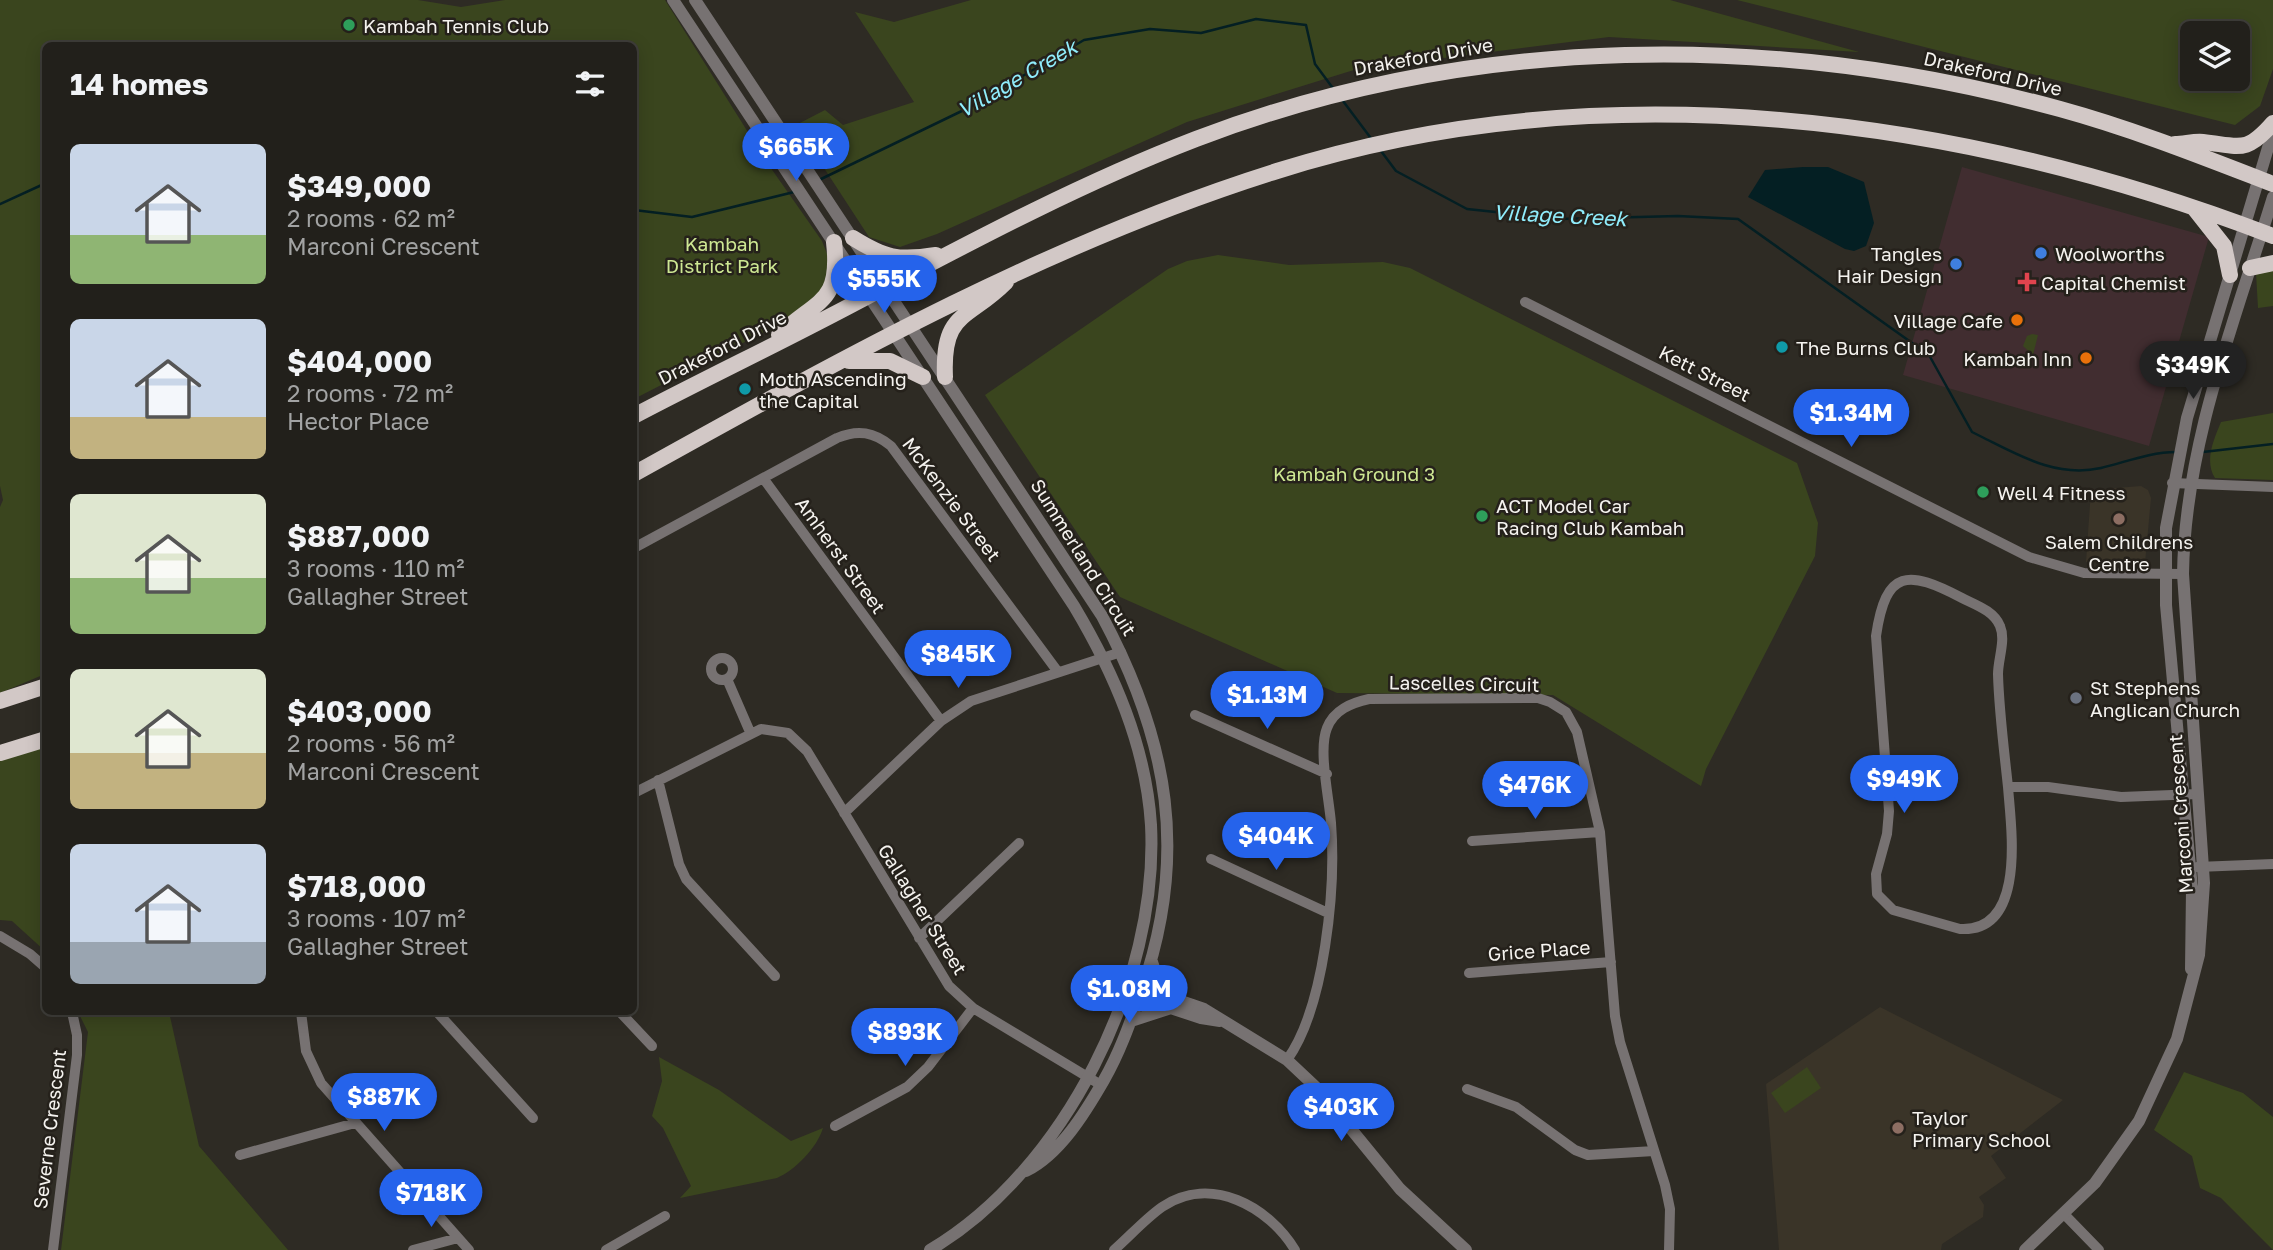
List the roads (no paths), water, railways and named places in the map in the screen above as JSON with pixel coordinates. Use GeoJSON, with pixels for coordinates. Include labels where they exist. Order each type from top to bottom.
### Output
{"type":"FeatureCollection","features":[{"type":"Feature","properties":{"kind":"highway","name":"Drakeford Drive"},"geometry":{"type":"LineString","coordinates":[[637,414],[949,253],[1108,175],[1196,139],[1304,103],[1456,68],[1609,53],[1698,53],[1770,57],[1935,80],[2059,109],[2172,145],[2266,182]]}},
{"type":"Feature","properties":{"kind":"highway"},"geometry":{"type":"LineString","coordinates":[[637,472],[1015,273],[1205,195],[1281,169],[1411,138],[1540,120],[1634,115],[1769,119],[1923,138],[2074,170],[2188,203],[2268,234]]}},
{"type":"Feature","properties":{"kind":"highway"},"geometry":{"type":"LineString","coordinates":[[2172,145],[2203,142],[2243,147],[2260,137],[2273,123]]}},
{"type":"Feature","properties":{"kind":"highway"},"geometry":{"type":"LineString","coordinates":[[2188,203],[2206,220],[2224,246],[2230,275]]}},
{"type":"Feature","properties":{"kind":"highway"},"geometry":{"type":"LineString","coordinates":[[853,238],[880,255],[893,258],[949,253]]}},
{"type":"Feature","properties":{"kind":"highway"},"geometry":{"type":"LineString","coordinates":[[767,346],[827,295],[836,275],[834,242]]}},
{"type":"Feature","properties":{"kind":"highway"},"geometry":{"type":"LineString","coordinates":[[2250,268],[2273,263]]}},
{"type":"Feature","properties":{"kind":"highway"},"geometry":{"type":"LineString","coordinates":[[945,377],[945,342],[954,323],[967,311],[990,298],[1015,273]]}},
{"type":"Feature","properties":{"kind":"highway"},"geometry":{"type":"LineString","coordinates":[[840,363],[864,359],[890,361],[923,377]]}},
{"type":"Feature","properties":{"kind":"highway"},"geometry":{"type":"LineString","coordinates":[[0,701],[42,687]]}},
{"type":"Feature","properties":{"kind":"highway"},"geometry":{"type":"LineString","coordinates":[[0,753],[42,740]]}},
{"type":"Feature","properties":{"kind":"street","name":"Summerland Circuit"},"geometry":{"type":"LineString","coordinates":[[695,0],[1090,597],[1121,652],[1151,727],[1167,809],[1167,887],[1152,962],[1131,1021],[1101,1085],[1049,1156],[1025,1171]]}},
{"type":"Feature","properties":{"kind":"street","name":"Summerland Circuit"},"geometry":{"type":"LineString","coordinates":[[677,2],[778,160],[1074,606],[1104,658],[1136,740],[1151,823],[1148,905],[1125,987],[1087,1077],[1025,1171],[981,1214],[930,1250]]}},
{"type":"Feature","properties":{"kind":"street","name":"Marconi Crescent"},"geometry":{"type":"LineString","coordinates":[[2025,1250],[2065,1215],[2121,1148],[2148,1105],[2177,1039],[2202,943],[2196,867],[2183,795],[2165,574],[2166,528],[2178,453],[2245,225],[2266,182],[2273,131]]}},
{"type":"Feature","properties":{"kind":"street","name":"Marconi Crescent"},"geometry":{"type":"LineString","coordinates":[[2196,867],[2198,794],[2183,574],[2184,528],[2196,453],[2250,268],[2268,234],[2273,197]]}},
{"type":"Feature","properties":{"kind":"street","name":"Kett Street"},"geometry":{"type":"LineString","coordinates":[[1525,302],[2029,556],[2084,572],[2183,574]]}},
{"type":"Feature","properties":{"kind":"street","name":"McKenzie Street"},"geometry":{"type":"LineString","coordinates":[[637,546],[848,433],[861,432],[881,438],[891,446],[1058,672]]}},
{"type":"Feature","properties":{"kind":"street","name":"Amherst Street"},"geometry":{"type":"LineString","coordinates":[[763,478],[942,721]]}},
{"type":"Feature","properties":{"kind":"street"},"geometry":{"type":"LineString","coordinates":[[2172,483],[2273,486]]}},
{"type":"Feature","properties":{"kind":"street"},"geometry":{"type":"LineString","coordinates":[[1917,578],[1929,581],[1988,611],[2000,625],[2003,634],[1998,672],[2008,787],[2013,869],[2009,886],[1990,921],[1971,930],[1960,929],[1893,910],[1882,901],[1875,886],[1887,834],[1889,811],[1876,636],[1880,614],[1890,590],[1902,580],[1917,578]]}},
{"type":"Feature","properties":{"kind":"street"},"geometry":{"type":"LineString","coordinates":[[845,813],[942,721],[982,696],[1121,652]]}},
{"type":"Feature","properties":{"kind":"street"},"geometry":{"type":"LineString","coordinates":[[727,680],[750,732]]}},
{"type":"Feature","properties":{"kind":"street","name":"Lascelles Circuit"},"geometry":{"type":"LineString","coordinates":[[1287,1060],[1302,1037],[1311,1009],[1328,913],[1331,838],[1323,744],[1326,730],[1336,713],[1354,702],[1369,699],[1538,698],[1556,704],[1573,722],[1600,832],[1620,1041],[1670,1209],[1669,1250]]}},
{"type":"Feature","properties":{"kind":"street"},"geometry":{"type":"LineString","coordinates":[[1195,715],[1327,774]]}},
{"type":"Feature","properties":{"kind":"street","name":"Gallagher Street"},"geometry":{"type":"LineString","coordinates":[[637,791],[750,732],[775,729],[799,741],[949,986],[973,1008],[1101,1085]]}},
{"type":"Feature","properties":{"kind":"street"},"geometry":{"type":"LineString","coordinates":[[658,780],[679,864],[686,879],[775,976]]}},
{"type":"Feature","properties":{"kind":"street"},"geometry":{"type":"LineString","coordinates":[[2008,787],[2048,787],[2121,797],[2198,794]]}},
{"type":"Feature","properties":{"kind":"street"},"geometry":{"type":"LineString","coordinates":[[1472,841],[1600,832]]}},
{"type":"Feature","properties":{"kind":"street"},"geometry":{"type":"LineString","coordinates":[[919,938],[1019,843]]}},
{"type":"Feature","properties":{"kind":"street"},"geometry":{"type":"LineString","coordinates":[[1211,859],[1328,913]]}},
{"type":"Feature","properties":{"kind":"street"},"geometry":{"type":"LineString","coordinates":[[2196,867],[2273,864]]}},
{"type":"Feature","properties":{"kind":"street"},"geometry":{"type":"LineString","coordinates":[[0,936],[42,964]]}},
{"type":"Feature","properties":{"kind":"street"},"geometry":{"type":"LineString","coordinates":[[1152,962],[1173,1004]]}},
{"type":"Feature","properties":{"kind":"street","name":"Grice Place"},"geometry":{"type":"LineString","coordinates":[[1469,973],[1611,962]]}},
{"type":"Feature","properties":{"kind":"street"},"geometry":{"type":"LineString","coordinates":[[1125,987],[1173,1004],[1204,1009],[1247,1032],[1287,1060],[1320,1091],[1401,1189],[1466,1250]]}},
{"type":"Feature","properties":{"kind":"street"},"geometry":{"type":"LineString","coordinates":[[1131,1021],[1173,1004]]}},
{"type":"Feature","properties":{"kind":"street"},"geometry":{"type":"LineString","coordinates":[[835,1126],[907,1087],[928,1067],[973,1008]]}},
{"type":"Feature","properties":{"kind":"street","name":"Severne Crescent"},"geometry":{"type":"LineString","coordinates":[[53,1250],[77,1055],[77,1035],[73,1015]]}},
{"type":"Feature","properties":{"kind":"street"},"geometry":{"type":"LineString","coordinates":[[301,1015],[301,1029],[310,1062],[321,1083],[469,1250]]}},
{"type":"Feature","properties":{"kind":"street"},"geometry":{"type":"LineString","coordinates":[[440,1015],[533,1118]]}},
{"type":"Feature","properties":{"kind":"street"},"geometry":{"type":"LineString","coordinates":[[623,1015],[652,1046]]}},
{"type":"Feature","properties":{"kind":"street"},"geometry":{"type":"LineString","coordinates":[[1467,1089],[1517,1107],[1575,1150],[1588,1155],[1654,1152]]}},
{"type":"Feature","properties":{"kind":"street"},"geometry":{"type":"LineString","coordinates":[[240,1155],[355,1123]]}},
{"type":"Feature","properties":{"kind":"street"},"geometry":{"type":"LineString","coordinates":[[1114,1250],[1163,1207],[1186,1197],[1214,1195],[1233,1198],[1260,1210],[1282,1229],[1295,1250]]}},
{"type":"Feature","properties":{"kind":"street"},"geometry":{"type":"LineString","coordinates":[[2065,1215],[2099,1250]]}},
{"type":"Feature","properties":{"kind":"street"},"geometry":{"type":"LineString","coordinates":[[606,1250],[665,1216]]}},
{"type":"Feature","properties":{"kind":"street"},"geometry":{"type":"LineString","coordinates":[[413,1250],[458,1238]]}},
{"type":"Feature","properties":{"kind":"water"},"geometry":{"type":"Polygon","coordinates":[[[1828,167],[1864,182],[1874,223],[1866,246],[1854,251],[1845,249],[1748,197],[1765,170],[1828,167]]]}},
{"type":"Feature","properties":{"kind":"waterway","name":"Village Creek"},"geometry":{"type":"LineString","coordinates":[[819,180],[968,108],[1084,40],[1150,29],[1201,33],[1256,19],[1306,25],[1315,64],[1335,91]]}},
{"type":"Feature","properties":{"kind":"waterway","name":"Village Creek"},"geometry":{"type":"LineString","coordinates":[[1343,101],[1373,141]]}},
{"type":"Feature","properties":{"kind":"waterway","name":"Village Creek"},"geometry":{"type":"LineString","coordinates":[[1381,151],[1396,171],[1467,209],[1560,219],[1678,216],[1738,219],[1929,355],[1972,432],[2025,458],[2069,470],[2101,468],[2147,455],[2176,452]]}},
{"type":"Feature","properties":{"kind":"waterway","name":"Village Creek"},"geometry":{"type":"LineString","coordinates":[[0,204],[42,185]]}},
{"type":"Feature","properties":{"kind":"waterway","name":"Village Creek"},"geometry":{"type":"LineString","coordinates":[[637,210],[692,217],[794,192]]}},
{"type":"Feature","properties":{"kind":"waterway","name":"Village Creek"},"geometry":{"type":"LineString","coordinates":[[2203,452],[2273,444]]}},
{"type":"Feature","properties":{"kind":"place","name":"Kambah Tennis Club"},"geometry":{"type":"Point","coordinates":[349,25]}},
{"type":"Feature","properties":{"kind":"place","name":"Woolworths"},"geometry":{"type":"Point","coordinates":[2041,253]}},
{"type":"Feature","properties":{"kind":"place","name":"Tangles Hair Design"},"geometry":{"type":"Point","coordinates":[1956,264]}},
{"type":"Feature","properties":{"kind":"place","name":"Capital Chemist"},"geometry":{"type":"Point","coordinates":[2027,282]}},
{"type":"Feature","properties":{"kind":"place","name":"Village Cafe"},"geometry":{"type":"Point","coordinates":[2017,320]}},
{"type":"Feature","properties":{"kind":"place","name":"The Burns Club"},"geometry":{"type":"Point","coordinates":[1782,347]}},
{"type":"Feature","properties":{"kind":"place","name":"Kambah Inn"},"geometry":{"type":"Point","coordinates":[2086,358]}},
{"type":"Feature","properties":{"kind":"place","name":"Moth Ascending the Capital"},"geometry":{"type":"Point","coordinates":[745,389]}},
{"type":"Feature","properties":{"kind":"place","name":"Well 4 Fitness"},"geometry":{"type":"Point","coordinates":[1983,492]}},
{"type":"Feature","properties":{"kind":"place","name":"ACT Model Car Racing Club Kambah"},"geometry":{"type":"Point","coordinates":[1482,516]}},
{"type":"Feature","properties":{"kind":"place","name":"Salem Childrens Centre"},"geometry":{"type":"Point","coordinates":[2119,519]}},
{"type":"Feature","properties":{"kind":"place","name":"St Stephens Anglican Church"},"geometry":{"type":"Point","coordinates":[2076,698]}},
{"type":"Feature","properties":{"kind":"place","name":"Taylor Primary School"},"geometry":{"type":"Point","coordinates":[1898,1128]}},
{"type":"Feature","properties":{"kind":"park label","name":"Kambah District Park"},"geometry":{"type":"Point","coordinates":[722,254]}},
{"type":"Feature","properties":{"kind":"park label","name":"Kambah Ground 3"},"geometry":{"type":"Point","coordinates":[1354,473]}}]}
